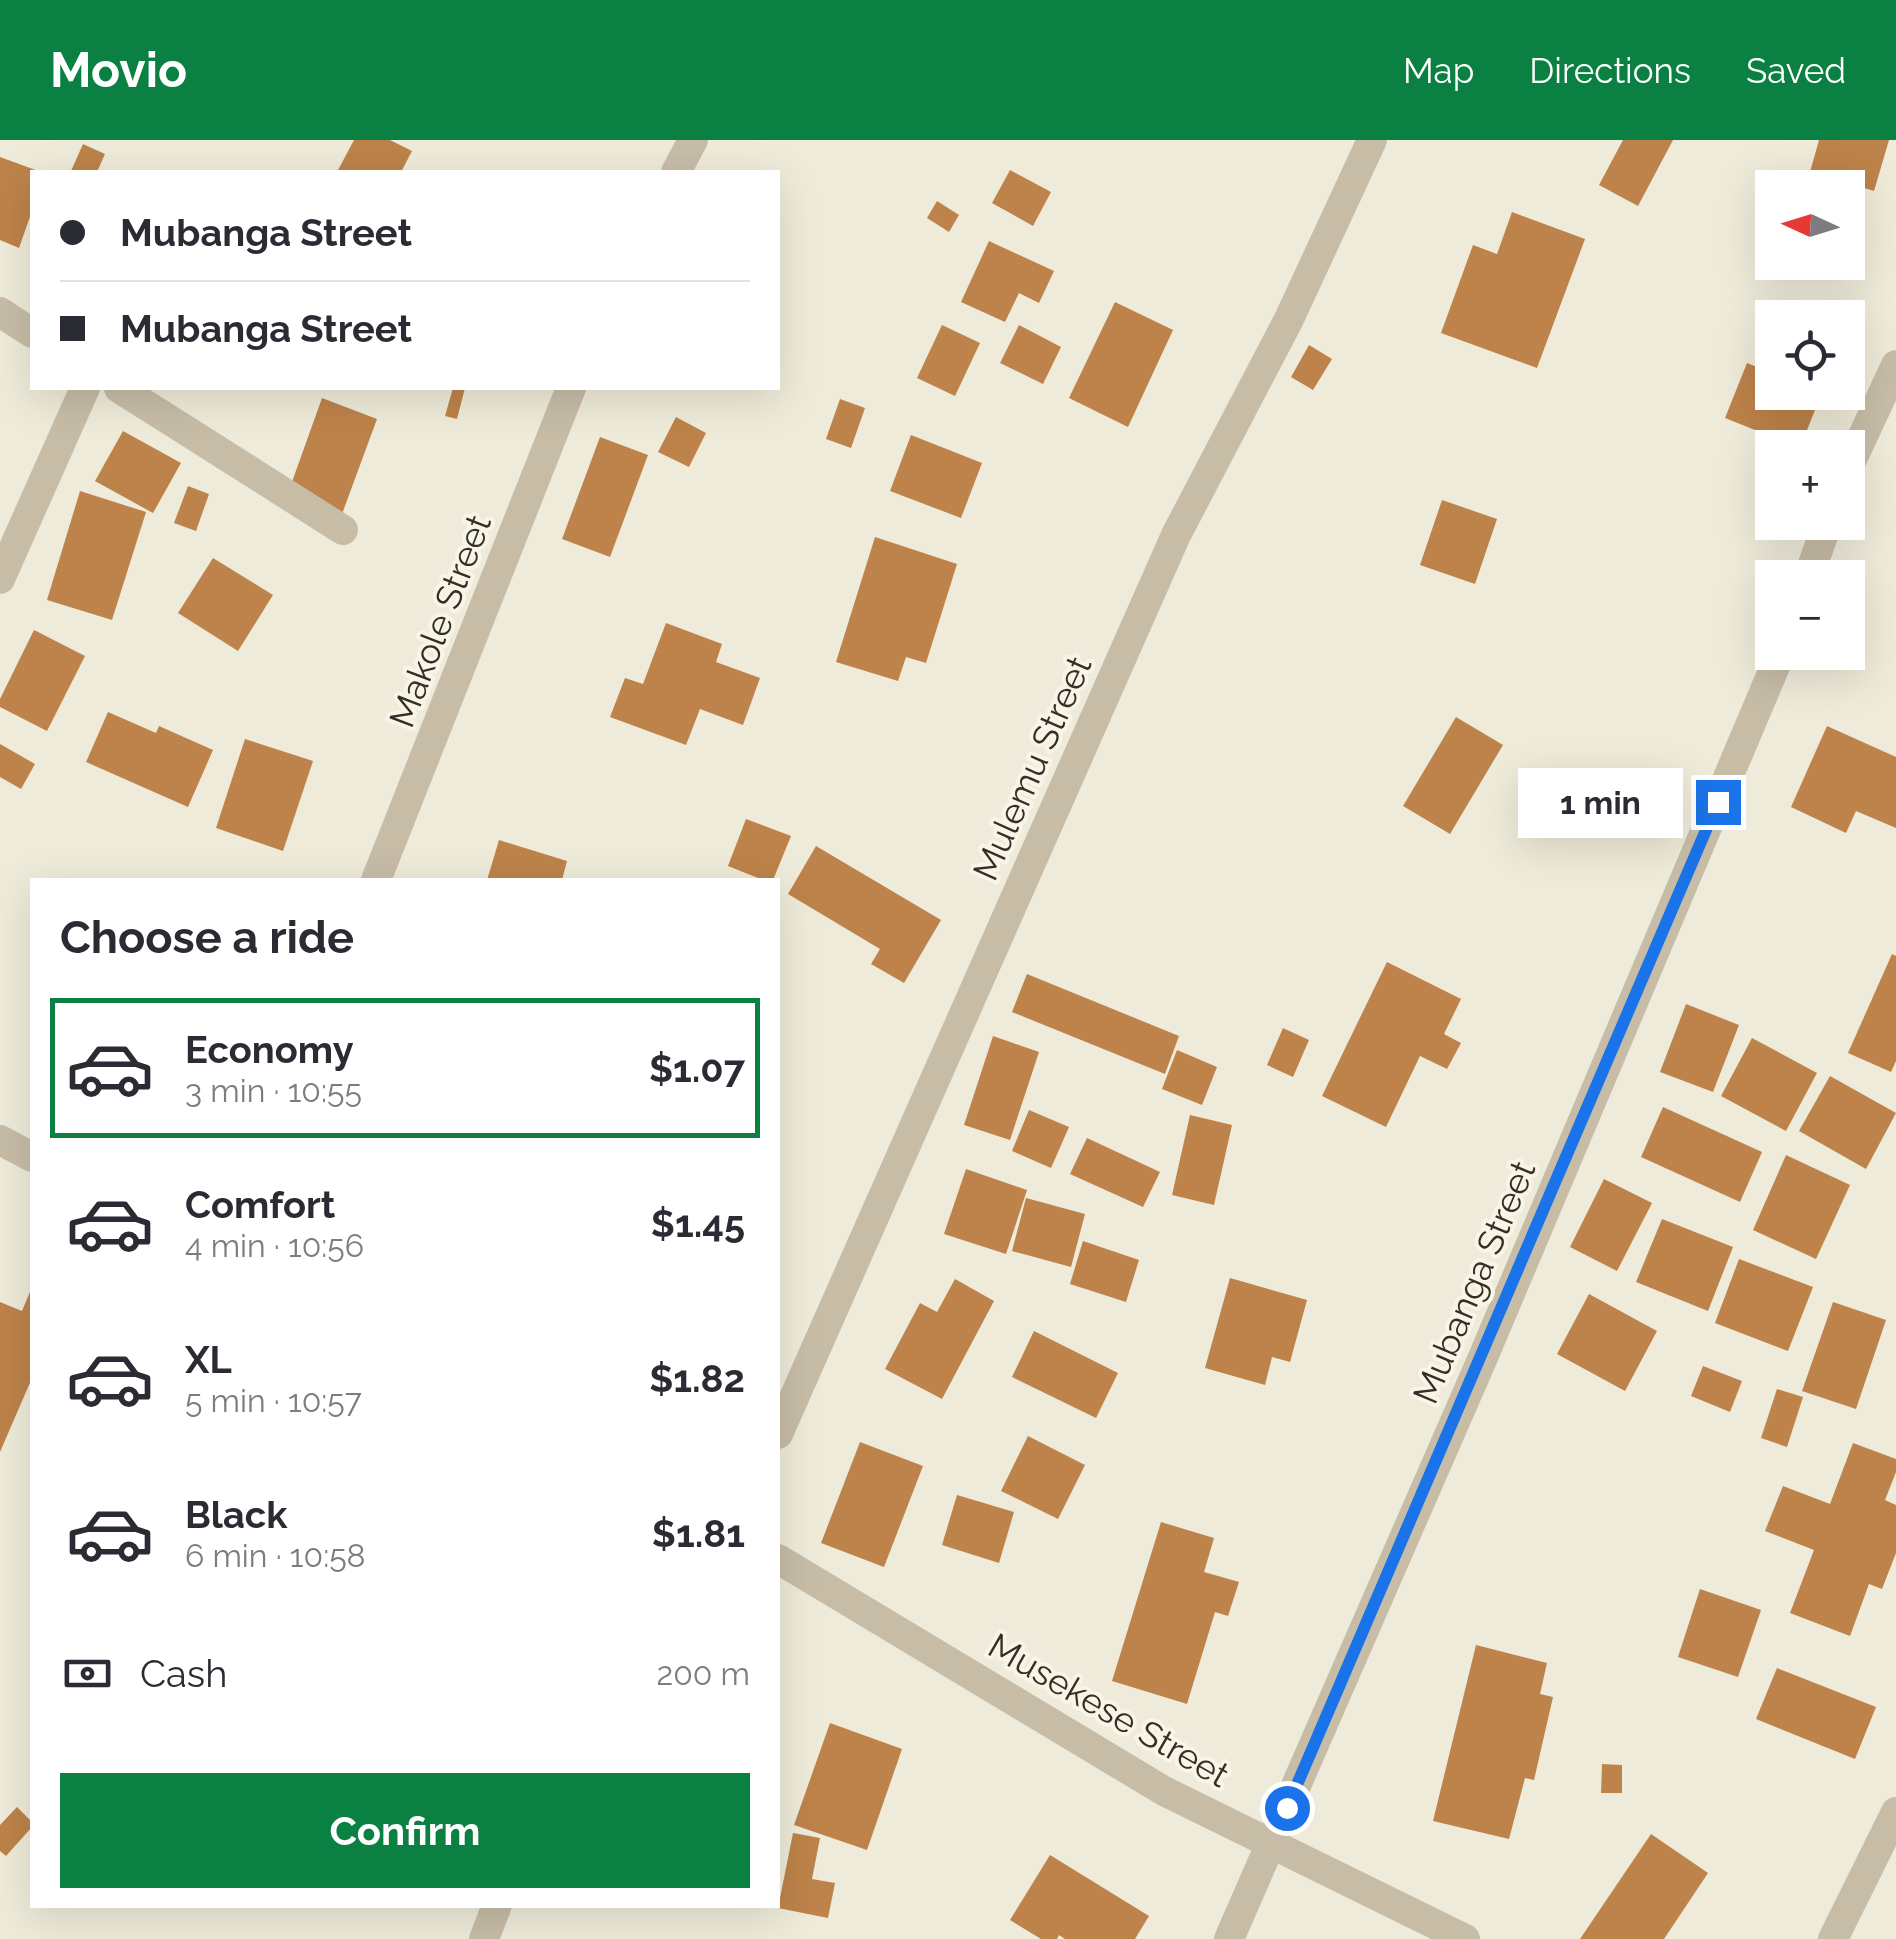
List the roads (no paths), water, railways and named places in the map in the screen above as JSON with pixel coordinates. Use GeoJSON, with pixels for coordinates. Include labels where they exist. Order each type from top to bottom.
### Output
{"type":"FeatureCollection","features":[{"type":"Feature","properties":{"kind":"street"},"geometry":{"type":"LineString","coordinates":[[677,170],[694,140]]}},
{"type":"Feature","properties":{"kind":"street","name":"Mulemu Street"},"geometry":{"type":"LineString","coordinates":[[780,1429],[1176,536],[1289,319],[1372,140]]}},
{"type":"Feature","properties":{"kind":"street"},"geometry":{"type":"LineString","coordinates":[[0,312],[30,331]]}},
{"type":"Feature","properties":{"kind":"street"},"geometry":{"type":"LineString","coordinates":[[1865,432],[1896,365]]}},
{"type":"Feature","properties":{"kind":"street"},"geometry":{"type":"LineString","coordinates":[[0,579],[84,390]]}},
{"type":"Feature","properties":{"kind":"street"},"geometry":{"type":"LineString","coordinates":[[122,390],[344,530]]}},
{"type":"Feature","properties":{"kind":"street","name":"Makole Street"},"geometry":{"type":"LineString","coordinates":[[377,878],[570,390]]}},
{"type":"Feature","properties":{"kind":"street","name":"Mubanga Street"},"geometry":{"type":"LineString","coordinates":[[1229,1939],[1481,1362],[1773,670]]}},
{"type":"Feature","properties":{"kind":"street"},"geometry":{"type":"LineString","coordinates":[[0,1140],[30,1157]]}},
{"type":"Feature","properties":{"kind":"street","name":"Musekese Street"},"geometry":{"type":"LineString","coordinates":[[780,1560],[1164,1791],[1465,1939]]}},
{"type":"Feature","properties":{"kind":"street"},"geometry":{"type":"LineString","coordinates":[[1833,1939],[1896,1812]]}},
{"type":"Feature","properties":{"kind":"street"},"geometry":{"type":"LineString","coordinates":[[484,1939],[496,1908]]}}]}
